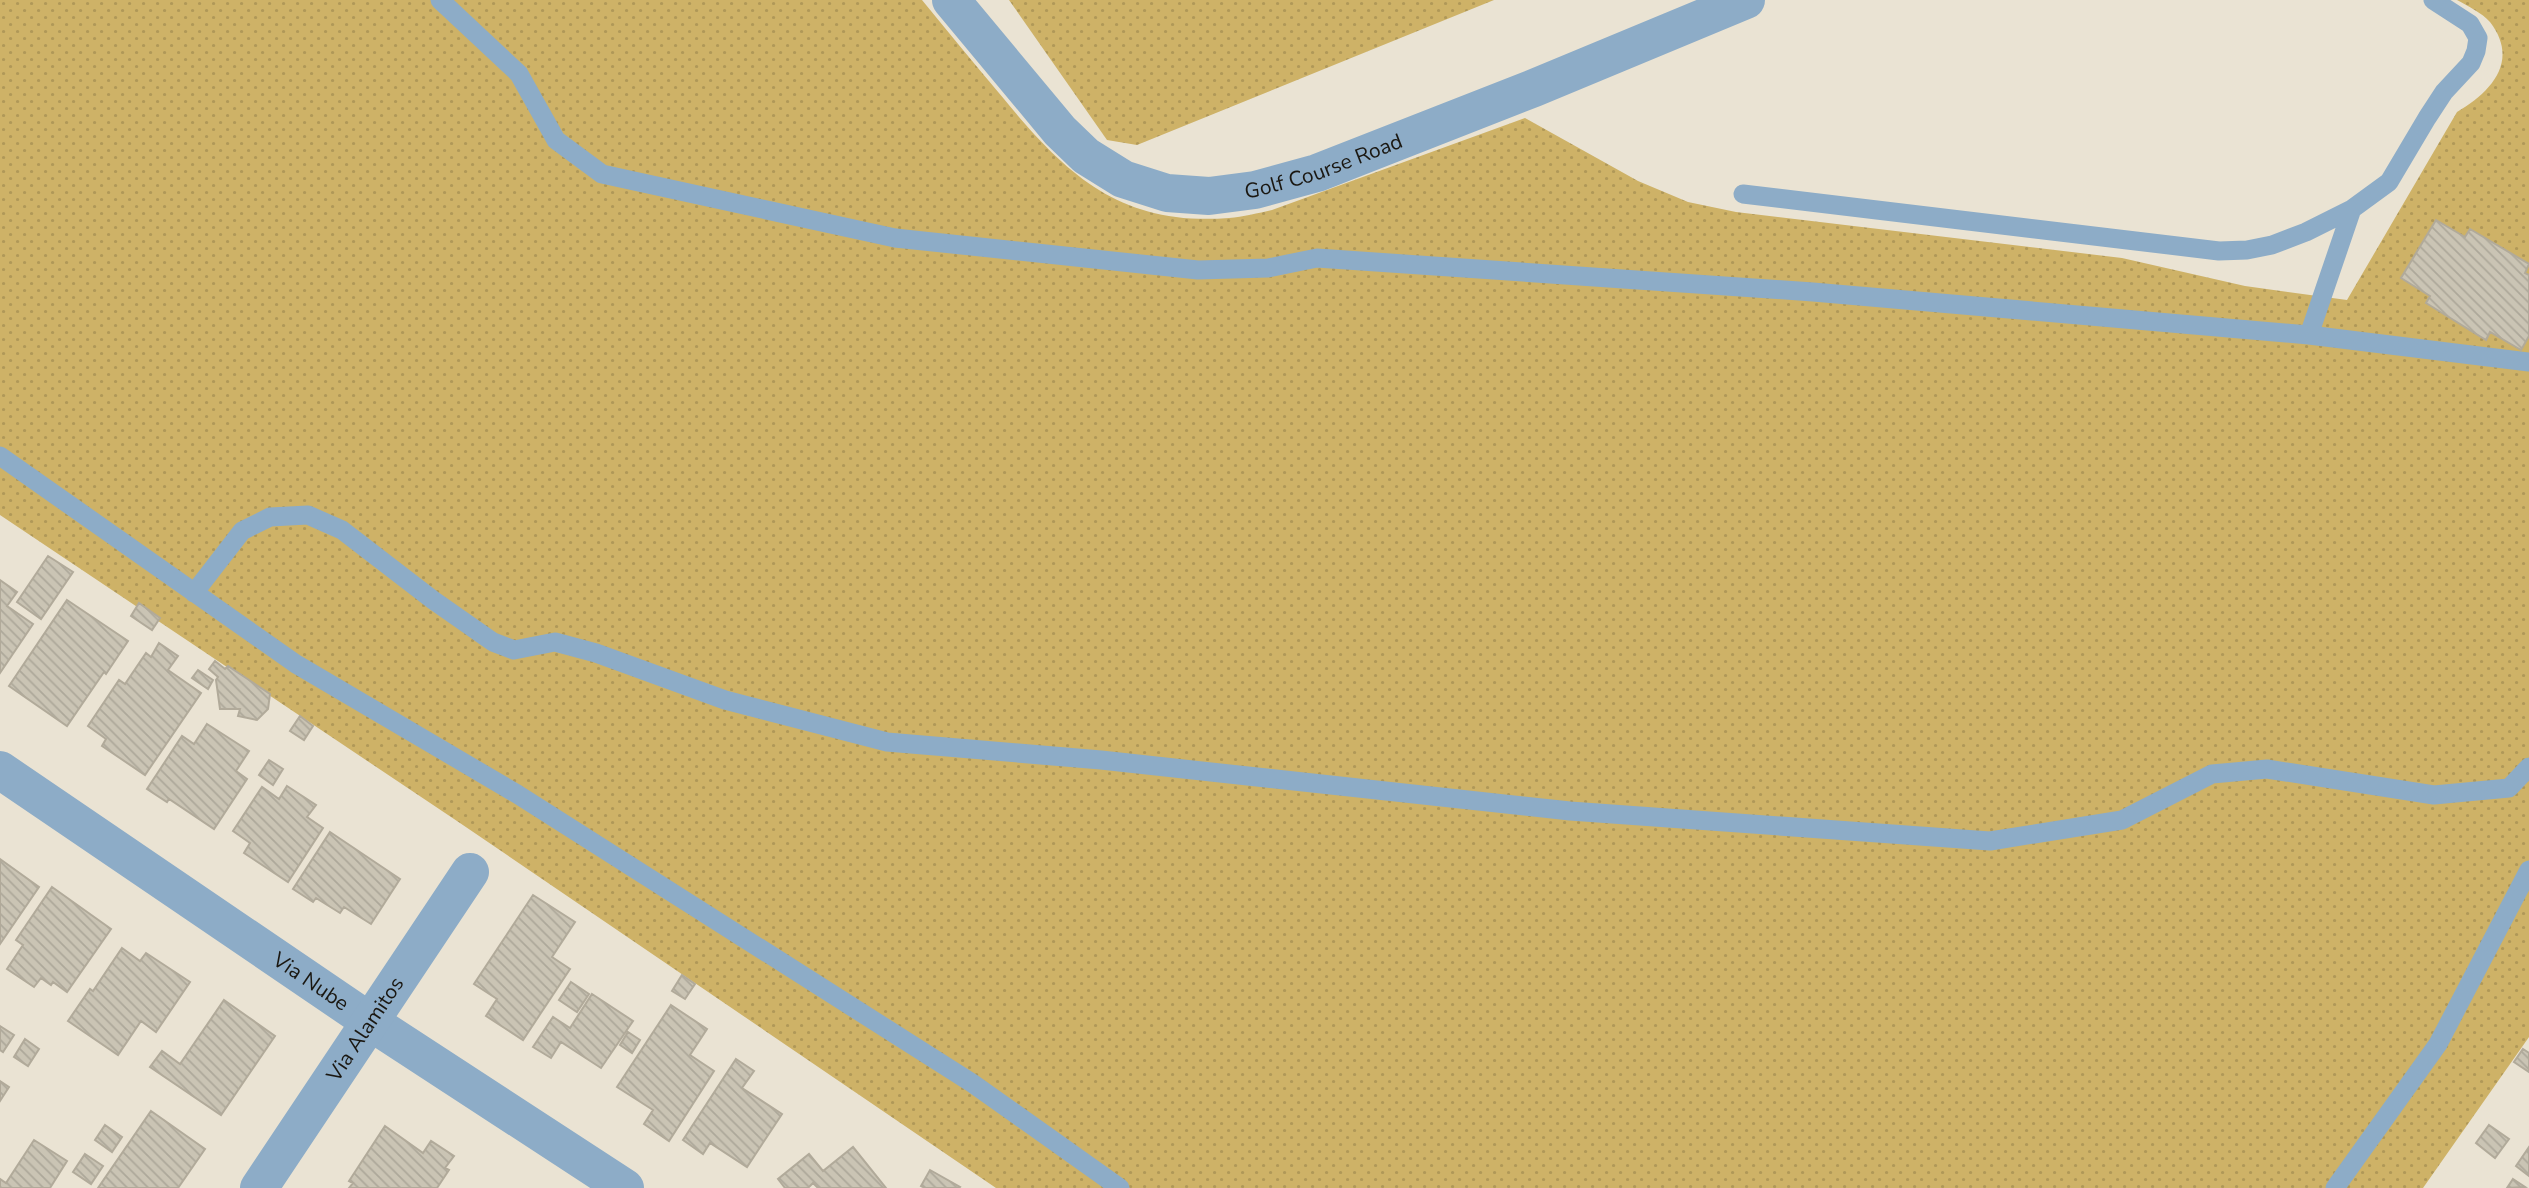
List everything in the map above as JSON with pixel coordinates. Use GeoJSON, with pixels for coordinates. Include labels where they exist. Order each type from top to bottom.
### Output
{"type":"FeatureCollection","features":[{"type":"Feature","properties":{"kind":"street","name":"Golf Course Road"},"geometry":{"type":"LineString","coordinates":[[951,0],[1060,131],[1086,156],[1123,179],[1156,190],[1209,196],[1255,190],[1317,173],[1546,83],[1746,0]]}},
{"type":"Feature","properties":{"kind":"street","name":"Via Nube"},"geometry":{"type":"LineString","coordinates":[[0,770],[369,1021],[625,1188]]}},
{"type":"Feature","properties":{"kind":"street","name":"Via Alamitos"},"geometry":{"type":"LineString","coordinates":[[259,1188],[470,872]]}},
{"type":"Feature","properties":{"kind":"lane"},"geometry":{"type":"LineString","coordinates":[[440,0],[519,74],[556,140],[602,174],[895,238],[1198,270],[1268,268],[1317,258],[1813,292],[2309,335],[2529,362]]}},
{"type":"Feature","properties":{"kind":"lane"},"geometry":{"type":"LineString","coordinates":[[1743,194],[2219,251],[2247,250],[2272,245],[2352,209],[2389,182],[2444,92],[2471,63],[2478,38],[2470,24],[2433,0]]}},
{"type":"Feature","properties":{"kind":"lane"},"geometry":{"type":"LineString","coordinates":[[2309,335],[2352,209]]}},
{"type":"Feature","properties":{"kind":"lane"},"geometry":{"type":"LineString","coordinates":[[0,456],[296,664],[517,794],[972,1083],[1120,1188]]}},
{"type":"Feature","properties":{"kind":"lane"},"geometry":{"type":"LineString","coordinates":[[194,593],[242,531],[270,517],[309,515],[342,530],[493,642],[514,650],[555,642],[596,653],[725,701],[887,742],[1101,760],[1570,811],[1990,841],[2122,820],[2212,774],[2267,769],[2434,795],[2509,788],[2529,766]]}},
{"type":"Feature","properties":{"kind":"lane"},"geometry":{"type":"LineString","coordinates":[[2335,1188],[2438,1044],[2529,870]]}},
{"type":"Feature","properties":{"kind":"shaded area"},"geometry":{"type":"Polygon","coordinates":[[[0,0],[922,0],[1051,152],[1100,191],[1158,214],[1191,218],[1229,218],[1272,210],[1525,118],[1638,181],[1688,202],[1736,212],[2122,258],[2245,286],[2347,300],[2457,112],[2481,95],[2498,74],[2502,62],[2499,36],[2487,19],[2457,0],[2529,0],[2529,1037],[2423,1188],[996,1188],[457,821],[0,515],[0,0]]]}},
{"type":"Feature","properties":{"kind":"shaded area"},"geometry":{"type":"Polygon","coordinates":[[[1009,0],[1494,0],[1137,145],[1107,140],[1009,0]]]}},
{"type":"Feature","properties":{"kind":"building"},"geometry":{"type":"Polygon","coordinates":[[[2436,220],[2465,237],[2470,229],[2529,264],[2525,273],[2529,275],[2529,336],[2521,350],[2490,332],[2486,340],[2426,303],[2430,296],[2401,278],[2436,220]]]}},
{"type":"Feature","properties":{"kind":"building"},"geometry":{"type":"Polygon","coordinates":[[[48,556],[73,572],[41,619],[17,602],[48,556]]]}},
{"type":"Feature","properties":{"kind":"building"},"geometry":{"type":"Polygon","coordinates":[[[0,580],[17,592],[7,606],[33,624],[0,673],[0,580]]]}},
{"type":"Feature","properties":{"kind":"building"},"geometry":{"type":"Polygon","coordinates":[[[67,600],[128,641],[67,726],[9,686],[67,600]]]}},
{"type":"Feature","properties":{"kind":"building"},"geometry":{"type":"Polygon","coordinates":[[[139,603],[160,618],[152,630],[131,616],[139,603]]]}},
{"type":"Feature","properties":{"kind":"building"},"geometry":{"type":"Polygon","coordinates":[[[159,643],[178,656],[168,670],[201,693],[145,775],[102,746],[106,739],[88,726],[119,680],[125,684],[146,653],[151,657],[159,643]]]}},
{"type":"Feature","properties":{"kind":"building"},"geometry":{"type":"Polygon","coordinates":[[[215,661],[225,669],[228,666],[270,694],[268,709],[257,720],[238,716],[240,709],[220,709],[216,680],[218,677],[209,669],[215,661]]]}},
{"type":"Feature","properties":{"kind":"building"},"geometry":{"type":"Polygon","coordinates":[[[198,670],[213,680],[208,689],[192,678],[198,670]]]}},
{"type":"Feature","properties":{"kind":"building"},"geometry":{"type":"Polygon","coordinates":[[[300,716],[313,726],[304,740],[290,731],[300,716]]]}},
{"type":"Feature","properties":{"kind":"building"},"geometry":{"type":"Polygon","coordinates":[[[207,724],[249,751],[236,771],[247,779],[214,829],[169,799],[167,802],[147,789],[182,736],[194,744],[207,724]]]}},
{"type":"Feature","properties":{"kind":"building"},"geometry":{"type":"Polygon","coordinates":[[[269,760],[283,769],[273,785],[259,775],[269,760]]]}},
{"type":"Feature","properties":{"kind":"building"},"geometry":{"type":"Polygon","coordinates":[[[287,786],[316,805],[307,817],[323,828],[288,882],[244,853],[250,843],[233,831],[262,787],[279,799],[287,786]]]}},
{"type":"Feature","properties":{"kind":"building"},"geometry":{"type":"Polygon","coordinates":[[[330,832],[400,879],[371,924],[344,907],[340,913],[316,898],[313,902],[293,889],[330,832]]]}},
{"type":"Feature","properties":{"kind":"building"},"geometry":{"type":"Polygon","coordinates":[[[0,859],[39,887],[0,944],[0,859]]]}},
{"type":"Feature","properties":{"kind":"building"},"geometry":{"type":"Polygon","coordinates":[[[52,887],[111,929],[67,992],[53,982],[51,985],[41,978],[34,987],[7,969],[23,945],[16,940],[52,887]]]}},
{"type":"Feature","properties":{"kind":"building"},"geometry":{"type":"Polygon","coordinates":[[[533,895],[575,922],[552,957],[570,969],[523,1040],[486,1016],[497,999],[474,984],[533,895]]]}},
{"type":"Feature","properties":{"kind":"building"},"geometry":{"type":"Polygon","coordinates":[[[122,948],[140,961],[146,953],[190,982],[156,1032],[141,1021],[118,1055],[68,1021],[90,989],[93,991],[122,948]]]}},
{"type":"Feature","properties":{"kind":"building"},"geometry":{"type":"Polygon","coordinates":[[[682,975],[695,984],[685,999],[672,991],[682,975]]]}},
{"type":"Feature","properties":{"kind":"building"},"geometry":{"type":"Polygon","coordinates":[[[571,982],[589,994],[577,1012],[559,1000],[571,982]]]}},
{"type":"Feature","properties":{"kind":"building"},"geometry":{"type":"Polygon","coordinates":[[[592,994],[633,1021],[601,1068],[561,1042],[551,1058],[533,1047],[553,1017],[570,1028],[592,994]]]}},
{"type":"Feature","properties":{"kind":"building"},"geometry":{"type":"Polygon","coordinates":[[[224,1000],[275,1036],[221,1115],[150,1067],[162,1051],[180,1064],[224,1000]]]}},
{"type":"Feature","properties":{"kind":"building"},"geometry":{"type":"Polygon","coordinates":[[[671,1005],[707,1029],[690,1055],[714,1071],[669,1141],[644,1124],[653,1110],[617,1087],[671,1005]]]}},
{"type":"Feature","properties":{"kind":"building"},"geometry":{"type":"Polygon","coordinates":[[[0,1026],[14,1035],[3,1052],[0,1050],[0,1026]]]}},
{"type":"Feature","properties":{"kind":"building"},"geometry":{"type":"Polygon","coordinates":[[[628,1032],[640,1040],[632,1053],[620,1045],[628,1032]]]}},
{"type":"Feature","properties":{"kind":"building"},"geometry":{"type":"Polygon","coordinates":[[[25,1039],[39,1049],[28,1066],[14,1057],[25,1039]]]}},
{"type":"Feature","properties":{"kind":"building"},"geometry":{"type":"Polygon","coordinates":[[[2523,1049],[2529,1053],[2529,1072],[2514,1062],[2523,1049]]]}},
{"type":"Feature","properties":{"kind":"building"},"geometry":{"type":"Polygon","coordinates":[[[736,1059],[754,1071],[742,1088],[782,1114],[747,1167],[710,1143],[703,1154],[683,1140],[736,1059]]]}},
{"type":"Feature","properties":{"kind":"building"},"geometry":{"type":"Polygon","coordinates":[[[0,1081],[9,1087],[0,1101],[0,1081]]]}},
{"type":"Feature","properties":{"kind":"building"},"geometry":{"type":"Polygon","coordinates":[[[151,1111],[205,1149],[178,1188],[98,1188],[151,1111]]]}},
{"type":"Feature","properties":{"kind":"building"},"geometry":{"type":"Polygon","coordinates":[[[105,1125],[122,1137],[112,1152],[95,1140],[105,1125]]]}},
{"type":"Feature","properties":{"kind":"building"},"geometry":{"type":"Polygon","coordinates":[[[2489,1125],[2509,1139],[2495,1158],[2476,1143],[2489,1125]]]}},
{"type":"Feature","properties":{"kind":"building"},"geometry":{"type":"Polygon","coordinates":[[[385,1126],[423,1153],[431,1141],[454,1156],[445,1168],[449,1170],[437,1188],[349,1188],[353,1183],[349,1181],[385,1126]]]}},
{"type":"Feature","properties":{"kind":"building"},"geometry":{"type":"Polygon","coordinates":[[[34,1140],[67,1161],[50,1188],[0,1188],[0,1179],[6,1183],[34,1140]]]}},
{"type":"Feature","properties":{"kind":"building"},"geometry":{"type":"Polygon","coordinates":[[[853,1147],[886,1188],[818,1188],[813,1183],[808,1188],[785,1188],[778,1179],[809,1154],[823,1171],[853,1147]]]}},
{"type":"Feature","properties":{"kind":"building"},"geometry":{"type":"Polygon","coordinates":[[[2529,1147],[2529,1176],[2516,1166],[2529,1147]]]}},
{"type":"Feature","properties":{"kind":"building"},"geometry":{"type":"Polygon","coordinates":[[[85,1154],[103,1166],[91,1184],[73,1172],[85,1154]]]}},
{"type":"Feature","properties":{"kind":"building"},"geometry":{"type":"Polygon","coordinates":[[[930,1170],[960,1187],[921,1186],[930,1170]]]}},
{"type":"Feature","properties":{"kind":"building"},"geometry":{"type":"Polygon","coordinates":[[[2513,1179],[2525,1187],[2507,1188],[2513,1179]]]}}]}
